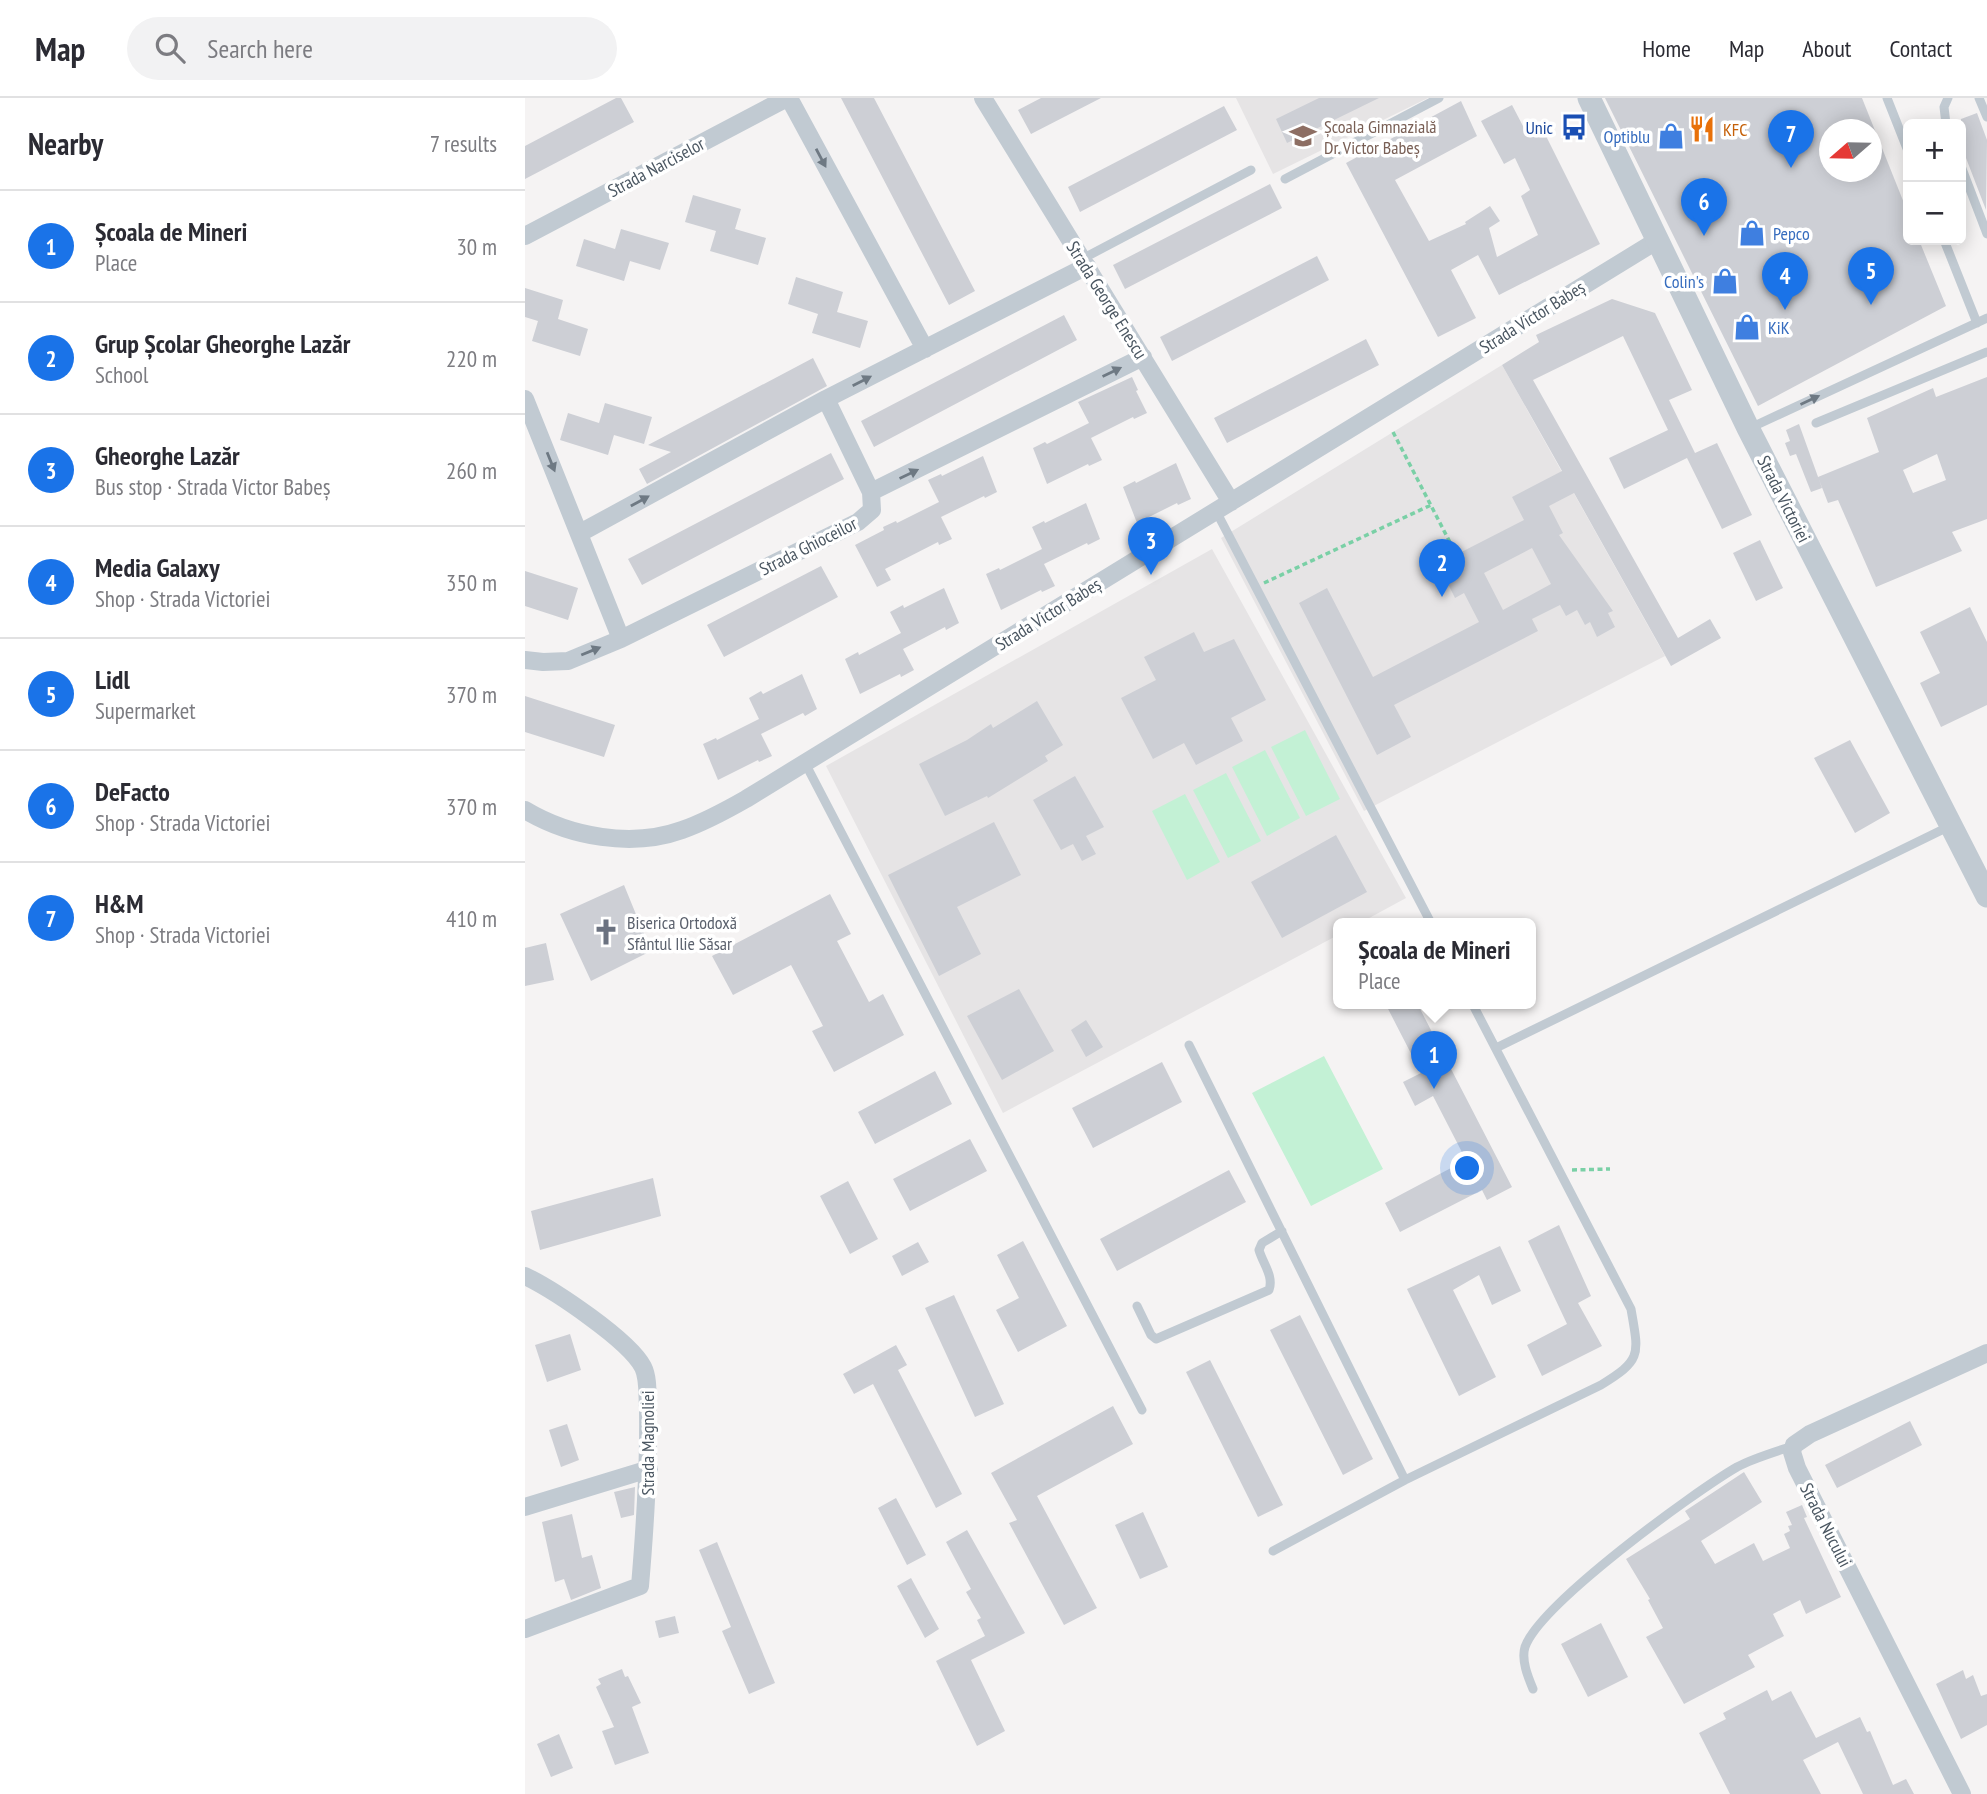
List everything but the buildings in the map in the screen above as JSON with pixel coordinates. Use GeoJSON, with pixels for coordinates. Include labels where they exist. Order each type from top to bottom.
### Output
{"type":"FeatureCollection","features":[{"type":"Feature","properties":{"kind":"street","name":"Strada Narciselor"},"geometry":{"type":"LineString","coordinates":[[525,236],[788,98]]}},
{"type":"Feature","properties":{"kind":"street"},"geometry":{"type":"LineString","coordinates":[[788,98],[925,349]]}},
{"type":"Feature","properties":{"kind":"street","name":"Strada George Enescu"},"geometry":{"type":"LineString","coordinates":[[983,98],[1143,357],[1224,506]]}},
{"type":"Feature","properties":{"kind":"street","name":"Strada Victoriei"},"geometry":{"type":"LineString","coordinates":[[1590,98],[1748,428],[1987,896]]}},
{"type":"Feature","properties":{"kind":"street","name":"Strada Victor Babeș"},"geometry":{"type":"LineString","coordinates":[[525,810],[552,824],[592,835],[618,838],[681,831],[710,819],[806,763],[1658,240]]}},
{"type":"Feature","properties":{"kind":"street"},"geometry":{"type":"LineString","coordinates":[[580,533],[1084,263]]}},
{"type":"Feature","properties":{"kind":"street"},"geometry":{"type":"LineString","coordinates":[[826,399],[871,492],[1143,357]]}},
{"type":"Feature","properties":{"kind":"street"},"geometry":{"type":"LineString","coordinates":[[525,399],[621,639]]}},
{"type":"Feature","properties":{"kind":"street","name":"Strada Ghioceilor"},"geometry":{"type":"LineString","coordinates":[[525,660],[568,661],[621,639],[858,522],[872,510],[871,492]]}},
{"type":"Feature","properties":{"kind":"street","name":"Strada Magnoliei"},"geometry":{"type":"LineString","coordinates":[[525,1276],[545,1286],[597,1322],[635,1356],[645,1369],[649,1469],[640,1586],[525,1629]]}},
{"type":"Feature","properties":{"kind":"street"},"geometry":{"type":"LineString","coordinates":[[1794,1445],[1810,1434],[1987,1353]]}},
{"type":"Feature","properties":{"kind":"street","name":"Strada Nucului"},"geometry":{"type":"LineString","coordinates":[[1794,1445],[1792,1452],[1797,1468],[1962,1794]]}},
{"type":"Feature","properties":{"kind":"street"},"geometry":{"type":"LineString","coordinates":[[525,1507],[649,1469]]}},
{"type":"Feature","properties":{"kind":"lane"},"geometry":{"type":"LineString","coordinates":[[1285,179],[1439,98]]}},
{"type":"Feature","properties":{"kind":"lane"},"geometry":{"type":"LineString","coordinates":[[1888,98],[1903,137]]}},
{"type":"Feature","properties":{"kind":"lane"},"geometry":{"type":"LineString","coordinates":[[1945,119],[1944,107],[1948,98]]}},
{"type":"Feature","properties":{"kind":"lane"},"geometry":{"type":"LineString","coordinates":[[1979,98],[1987,117]]}},
{"type":"Feature","properties":{"kind":"lane"},"geometry":{"type":"LineString","coordinates":[[1084,263],[1251,170]]}},
{"type":"Feature","properties":{"kind":"lane"},"geometry":{"type":"LineString","coordinates":[[1966,175],[1973,188],[1987,234]]}},
{"type":"Feature","properties":{"kind":"lane"},"geometry":{"type":"LineString","coordinates":[[1946,245],[1977,323]]}},
{"type":"Feature","properties":{"kind":"lane"},"geometry":{"type":"LineString","coordinates":[[1748,428],[1987,318]]}},
{"type":"Feature","properties":{"kind":"lane"},"geometry":{"type":"LineString","coordinates":[[1816,423],[1987,352]]}},
{"type":"Feature","properties":{"kind":"lane"},"geometry":{"type":"LineString","coordinates":[[1224,506],[1256,586],[1427,918]]}},
{"type":"Feature","properties":{"kind":"lane"},"geometry":{"type":"LineString","coordinates":[[806,763],[1142,1410]]}},
{"type":"Feature","properties":{"kind":"lane"},"geometry":{"type":"LineString","coordinates":[[1496,1048],[1951,825]]}},
{"type":"Feature","properties":{"kind":"lane"},"geometry":{"type":"LineString","coordinates":[[1273,1551],[1405,1480],[1601,1385],[1623,1371],[1632,1361],[1637,1346],[1631,1309],[1475,1009]]}},
{"type":"Feature","properties":{"kind":"lane"},"geometry":{"type":"LineString","coordinates":[[1189,1045],[1405,1480]]}},
{"type":"Feature","properties":{"kind":"lane"},"geometry":{"type":"LineString","coordinates":[[1137,1306],[1151,1335],[1156,1339],[1269,1290],[1270,1276],[1259,1251],[1262,1243],[1282,1231]]}},
{"type":"Feature","properties":{"kind":"lane"},"geometry":{"type":"LineString","coordinates":[[1532,1689],[1526,1670],[1525,1649],[1542,1620],[1637,1538],[1709,1485],[1740,1465],[1794,1445]]}},
{"type":"Feature","properties":{"kind":"path"},"geometry":{"type":"LineString","coordinates":[[1393,432],[1456,554]]}},
{"type":"Feature","properties":{"kind":"path"},"geometry":{"type":"LineString","coordinates":[[1256,586],[1431,505]]}},
{"type":"Feature","properties":{"kind":"path"},"geometry":{"type":"LineString","coordinates":[[1559,1171],[1610,1169]]}},
{"type":"Feature","properties":{"kind":"shaded area","name":"Școala Gimnazială Dr. Victor Babeș"},"geometry":{"type":"Polygon","coordinates":[[[1236,98],[1428,98],[1273,174],[1236,98]]]}},
{"type":"Feature","properties":{"kind":"shaded area"},"geometry":{"type":"Polygon","coordinates":[[[1502,365],[1665,656],[1364,811],[1221,538],[1502,365]]]}},
{"type":"Feature","properties":{"kind":"shaded area"},"geometry":{"type":"Polygon","coordinates":[[[1212,549],[1406,898],[1369,918],[1333,918],[1333,938],[1003,1113],[826,766],[1212,549]]]}},
{"type":"Feature","properties":{"kind":"green space"},"geometry":{"type":"Polygon","coordinates":[[[1305,730],[1340,799],[1306,816],[1271,747],[1305,730]]]}},
{"type":"Feature","properties":{"kind":"green space"},"geometry":{"type":"Polygon","coordinates":[[[1265,750],[1300,818],[1267,836],[1232,767],[1265,750]]]}},
{"type":"Feature","properties":{"kind":"green space"},"geometry":{"type":"Polygon","coordinates":[[[1226,773],[1261,841],[1228,858],[1193,790],[1226,773]]]}},
{"type":"Feature","properties":{"kind":"green space"},"geometry":{"type":"Polygon","coordinates":[[[1185,794],[1220,862],[1187,880],[1152,811],[1185,794]]]}},
{"type":"Feature","properties":{"kind":"green space"},"geometry":{"type":"Polygon","coordinates":[[[1324,1056],[1383,1169],[1311,1206],[1252,1093],[1324,1056]]]}},
{"type":"Feature","properties":{"kind":"place","name":"Unic"},"geometry":{"type":"Point","coordinates":[1574,127]}},
{"type":"Feature","properties":{"kind":"place","name":"KFC"},"geometry":{"type":"Point","coordinates":[1702,129]}},
{"type":"Feature","properties":{"kind":"place","name":"Școala Gimnazială Dr. Victor Babeș"},"geometry":{"type":"Point","coordinates":[1303,136]}},
{"type":"Feature","properties":{"kind":"place","name":"Optiblu"},"geometry":{"type":"Point","coordinates":[1671,136]}},
{"type":"Feature","properties":{"kind":"place","name":"H&M"},"geometry":{"type":"Point","coordinates":[1791,168]}},
{"type":"Feature","properties":{"kind":"place","name":"Pepco"},"geometry":{"type":"Point","coordinates":[1752,233]}},
{"type":"Feature","properties":{"kind":"place","name":"DeFacto"},"geometry":{"type":"Point","coordinates":[1704,236]}},
{"type":"Feature","properties":{"kind":"place","name":"Colin's"},"geometry":{"type":"Point","coordinates":[1725,281]}},
{"type":"Feature","properties":{"kind":"place","name":"Lidl"},"geometry":{"type":"Point","coordinates":[1871,305]}},
{"type":"Feature","properties":{"kind":"place","name":"Media Galaxy"},"geometry":{"type":"Point","coordinates":[1785,310]}},
{"type":"Feature","properties":{"kind":"place","name":"KiK"},"geometry":{"type":"Point","coordinates":[1747,327]}},
{"type":"Feature","properties":{"kind":"place","name":"Gheorghe Lazăr"},"geometry":{"type":"Point","coordinates":[1151,575]}},
{"type":"Feature","properties":{"kind":"place","name":"Grup Școlar Gheorghe Lazăr"},"geometry":{"type":"Point","coordinates":[1442,597]}},
{"type":"Feature","properties":{"kind":"place","name":"Biserica Ortodoxă Sfântul Ilie Săsar"},"geometry":{"type":"Point","coordinates":[606,932]}},
{"type":"Feature","properties":{"kind":"place","name":"Școala de Mineri"},"geometry":{"type":"Point","coordinates":[1434,1089]}}]}
